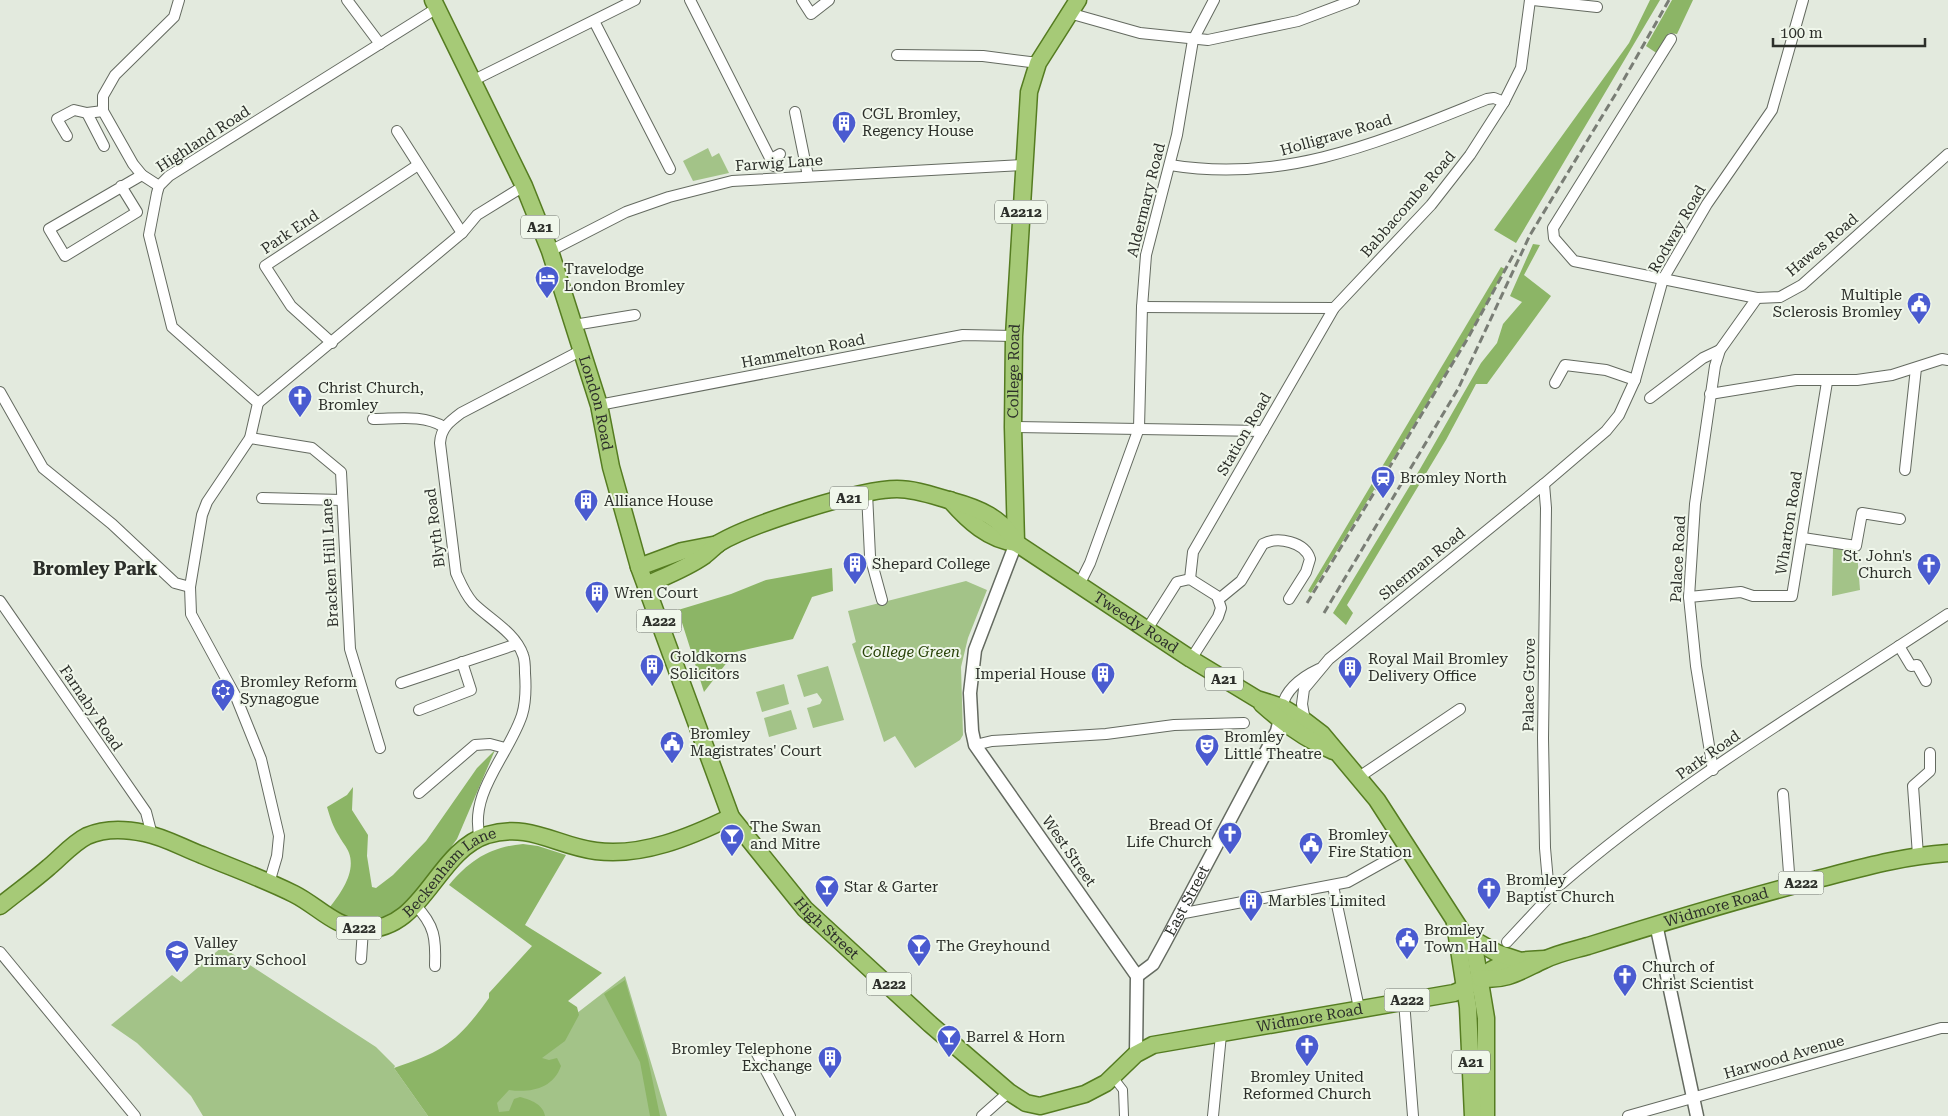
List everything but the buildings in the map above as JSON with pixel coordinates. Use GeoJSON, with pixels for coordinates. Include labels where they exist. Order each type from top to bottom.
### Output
{"type":"FeatureCollection","features":[{"type":"Feature","properties":{"kind":"main road","name":"London Road"},"geometry":{"type":"LineString","coordinates":[[434,2],[524,186],[550,251],[599,405],[611,467],[639,566],[731,817]]}},
{"type":"Feature","properties":{"kind":"main road","name":"College Road"},"geometry":{"type":"LineString","coordinates":[[1016,543],[1013,427],[1014,336],[1029,92],[1038,63],[1074,6]]}},
{"type":"Feature","properties":{"kind":"main road","name":"Tweedy Road"},"geometry":{"type":"LineString","coordinates":[[639,566],[682,551],[719,544],[803,511],[867,492],[898,489],[915,490],[968,505],[1009,529],[1016,543],[1146,631],[1257,699],[1282,708],[1305,720],[1322,734],[1377,800],[1454,922],[1467,936],[1477,959],[1480,978]]}},
{"type":"Feature","properties":{"kind":"main road","name":"Tweedy Road"},"geometry":{"type":"LineString","coordinates":[[950,500],[968,521],[1002,542],[1016,543]]}},
{"type":"Feature","properties":{"kind":"main road"},"geometry":{"type":"LineString","coordinates":[[988,515],[1004,513],[1015,503]]}},
{"type":"Feature","properties":{"kind":"main road","name":"Tweedy Road"},"geometry":{"type":"LineString","coordinates":[[646,585],[685,567],[719,544]]}},
{"type":"Feature","properties":{"kind":"main road","name":"Tweedy Road"},"geometry":{"type":"LineString","coordinates":[[1282,708],[1308,739],[1338,754]]}},
{"type":"Feature","properties":{"kind":"main road","name":"Beckenham Lane"},"geometry":{"type":"LineString","coordinates":[[0,906],[84,837],[104,831],[118,830],[152,835],[269,883],[304,899],[335,922],[363,929],[376,928],[388,925],[404,916],[456,854],[480,838],[519,830],[587,849],[628,851],[669,842],[731,817]]}},
{"type":"Feature","properties":{"kind":"main road","name":"High Street"},"geometry":{"type":"LineString","coordinates":[[731,817],[805,908],[930,1024],[1008,1092],[1036,1108]]}},
{"type":"Feature","properties":{"kind":"main road","name":"Widmore Road"},"geometry":{"type":"LineString","coordinates":[[1480,978],[1497,980],[1509,977],[1546,959],[1656,924],[1790,886],[1918,855],[1948,853]]}},
{"type":"Feature","properties":{"kind":"main road","name":"Tweedy Road"},"geometry":{"type":"LineString","coordinates":[[1454,922],[1465,989]]}},
{"type":"Feature","properties":{"kind":"main road"},"geometry":{"type":"LineString","coordinates":[[1467,936],[1497,952],[1518,960]]}},
{"type":"Feature","properties":{"kind":"main road","name":"Widmore Road"},"geometry":{"type":"LineString","coordinates":[[1136,1054],[1158,1044],[1221,1035],[1359,1008],[1454,993],[1465,989],[1491,970],[1518,960],[1546,959]]}},
{"type":"Feature","properties":{"kind":"main road","name":"A21"},"geometry":{"type":"LineString","coordinates":[[1480,978],[1486,1018],[1486,1116]]}},
{"type":"Feature","properties":{"kind":"main road","name":"A21"},"geometry":{"type":"LineString","coordinates":[[1465,989],[1473,1116]]}},
{"type":"Feature","properties":{"kind":"main road","name":"A222"},"geometry":{"type":"LineString","coordinates":[[1036,1108],[1084,1094],[1113,1077],[1136,1054]]}},
{"type":"Feature","properties":{"kind":"street"},"geometry":{"type":"LineString","coordinates":[[159,186],[142,175],[133,164],[103,111],[103,96],[108,84],[174,17],[179,0]]}},
{"type":"Feature","properties":{"kind":"street"},"geometry":{"type":"LineString","coordinates":[[347,0],[380,44]]}},
{"type":"Feature","properties":{"kind":"street"},"geometry":{"type":"LineString","coordinates":[[472,81],[635,0]]}},
{"type":"Feature","properties":{"kind":"street"},"geometry":{"type":"LineString","coordinates":[[690,0],[775,160]]}},
{"type":"Feature","properties":{"kind":"street"},"geometry":{"type":"LineString","coordinates":[[802,0],[811,14],[829,0]]}},
{"type":"Feature","properties":{"kind":"street","name":"Aldermary Road"},"geometry":{"type":"LineString","coordinates":[[1079,586],[1090,563],[1139,428],[1142,307],[1146,255],[1177,135],[1193,40],[1214,0]]}},
{"type":"Feature","properties":{"kind":"street"},"geometry":{"type":"LineString","coordinates":[[1074,6],[1140,33],[1193,40],[1208,40],[1232,37],[1298,21],[1354,0]]}},
{"type":"Feature","properties":{"kind":"street"},"geometry":{"type":"LineString","coordinates":[[1531,0],[1597,7]]}},
{"type":"Feature","properties":{"kind":"street","name":"Babbacombe Road"},"geometry":{"type":"LineString","coordinates":[[1334,308],[1430,205],[1470,156],[1504,102],[1521,68],[1531,0]]}},
{"type":"Feature","properties":{"kind":"street","name":"Rodway Road"},"geometry":{"type":"LineString","coordinates":[[1544,484],[1606,431],[1620,415],[1635,380],[1663,279],[1707,204],[1772,110],[1803,0]]}},
{"type":"Feature","properties":{"kind":"street","name":"Highland Road"},"geometry":{"type":"LineString","coordinates":[[258,403],[172,327],[149,236],[159,186],[169,176],[380,44],[434,2]]}},
{"type":"Feature","properties":{"kind":"street"},"geometry":{"type":"LineString","coordinates":[[594,21],[670,170]]}},
{"type":"Feature","properties":{"kind":"street","name":"Hawes Road"},"geometry":{"type":"LineString","coordinates":[[1671,38],[1553,228],[1554,238],[1574,261],[1757,298],[1780,297],[1802,285],[1948,154]]}},
{"type":"Feature","properties":{"kind":"street"},"geometry":{"type":"LineString","coordinates":[[897,55],[983,56],[1038,63]]}},
{"type":"Feature","properties":{"kind":"street","name":"Holligrave Road"},"geometry":{"type":"LineString","coordinates":[[1170,165],[1202,169],[1246,170],[1296,165],[1403,132],[1487,99],[1494,98],[1504,102]]}},
{"type":"Feature","properties":{"kind":"street"},"geometry":{"type":"LineString","coordinates":[[67,136],[58,119],[74,110],[87,113],[103,111]]}},
{"type":"Feature","properties":{"kind":"street"},"geometry":{"type":"LineString","coordinates":[[795,112],[808,176]]}},
{"type":"Feature","properties":{"kind":"street"},"geometry":{"type":"LineString","coordinates":[[87,113],[104,146]]}},
{"type":"Feature","properties":{"kind":"street"},"geometry":{"type":"LineString","coordinates":[[397,131],[462,233]]}},
{"type":"Feature","properties":{"kind":"street","name":"Park End"},"geometry":{"type":"LineString","coordinates":[[332,343],[291,306],[265,266],[418,165]]}},
{"type":"Feature","properties":{"kind":"street","name":"Farwig Lane"},"geometry":{"type":"LineString","coordinates":[[550,251],[626,212],[669,197],[732,181],[1024,165]]}},
{"type":"Feature","properties":{"kind":"street"},"geometry":{"type":"LineString","coordinates":[[121,186],[137,212],[65,256],[49,229],[121,186],[142,175]]}},
{"type":"Feature","properties":{"kind":"street"},"geometry":{"type":"LineString","coordinates":[[269,883],[277,856],[279,836],[261,759],[236,697],[191,614],[190,587],[199,530],[208,502],[250,438],[258,403],[462,233],[477,215],[524,186]]}},
{"type":"Feature","properties":{"kind":"street"},"geometry":{"type":"LineString","coordinates":[[1650,398],[1703,358],[1720,350],[1757,298]]}},
{"type":"Feature","properties":{"kind":"street"},"geometry":{"type":"LineString","coordinates":[[1142,307],[1334,308]]}},
{"type":"Feature","properties":{"kind":"street","name":"Station Road"},"geometry":{"type":"LineString","coordinates":[[1190,579],[1193,552],[1334,308]]}},
{"type":"Feature","properties":{"kind":"street"},"geometry":{"type":"LineString","coordinates":[[574,325],[635,315]]}},
{"type":"Feature","properties":{"kind":"street","name":"Hammelton Road"},"geometry":{"type":"LineString","coordinates":[[599,405],[963,335],[1014,336]]}},
{"type":"Feature","properties":{"kind":"street"},"geometry":{"type":"LineString","coordinates":[[373,420],[423,419],[434,421],[444,427],[461,413],[582,350]]}},
{"type":"Feature","properties":{"kind":"street","name":"Palace Road"},"geometry":{"type":"LineString","coordinates":[[1713,770],[1696,666],[1689,597],[1694,513],[1710,394],[1720,350]]}},
{"type":"Feature","properties":{"kind":"street"},"geometry":{"type":"LineString","coordinates":[[1710,394],[1796,380],[1827,382],[1857,380],[1916,368],[1942,359],[1948,360]]}},
{"type":"Feature","properties":{"kind":"street"},"geometry":{"type":"LineString","coordinates":[[1555,383],[1566,366],[1606,370],[1635,380]]}},
{"type":"Feature","properties":{"kind":"street"},"geometry":{"type":"LineString","coordinates":[[1905,470],[1916,368]]}},
{"type":"Feature","properties":{"kind":"street","name":"Wharton Road"},"geometry":{"type":"LineString","coordinates":[[1689,597],[1741,592],[1753,596],[1792,596],[1827,382]]}},
{"type":"Feature","properties":{"kind":"street"},"geometry":{"type":"LineString","coordinates":[[0,392],[43,468],[112,524],[175,583],[190,587]]}},
{"type":"Feature","properties":{"kind":"street","name":"Blyth Road"},"geometry":{"type":"LineString","coordinates":[[444,427],[440,443],[456,573],[464,591],[473,603],[518,644]]}},
{"type":"Feature","properties":{"kind":"street"},"geometry":{"type":"LineString","coordinates":[[1013,427],[1263,431]]}},
{"type":"Feature","properties":{"kind":"street","name":"Bracken Hill Lane"},"geometry":{"type":"LineString","coordinates":[[250,438],[312,448],[340,472],[350,649],[380,748]]}},
{"type":"Feature","properties":{"kind":"street","name":"Sherman Road"},"geometry":{"type":"LineString","coordinates":[[1282,708],[1301,679],[1319,669],[1365,629],[1544,484]]}},
{"type":"Feature","properties":{"kind":"street","name":"Palace Grove"},"geometry":{"type":"LineString","coordinates":[[1544,484],[1546,508],[1545,848],[1548,882],[1552,885]]}},
{"type":"Feature","properties":{"kind":"street"},"geometry":{"type":"LineString","coordinates":[[867,492],[870,556],[882,600]]}},
{"type":"Feature","properties":{"kind":"street"},"geometry":{"type":"LineString","coordinates":[[262,498],[342,500]]}},
{"type":"Feature","properties":{"kind":"street"},"geometry":{"type":"LineString","coordinates":[[1802,538],[1856,546],[1862,513],[1900,519]]}},
{"type":"Feature","properties":{"kind":"street"},"geometry":{"type":"LineString","coordinates":[[1219,599],[1240,581],[1263,544],[1280,540],[1303,548],[1310,559],[1306,572],[1289,599]]}},
{"type":"Feature","properties":{"kind":"street","name":"College Road"},"geometry":{"type":"LineString","coordinates":[[975,745],[972,730],[970,693],[975,650],[1016,543]]}},
{"type":"Feature","properties":{"kind":"street"},"geometry":{"type":"LineString","coordinates":[[1146,631],[1173,586],[1183,579],[1190,579],[1210,590],[1219,599],[1220,612],[1191,659]]}},
{"type":"Feature","properties":{"kind":"street","name":"Farnaby Road"},"geometry":{"type":"LineString","coordinates":[[0,601],[146,812],[152,835]]}},
{"type":"Feature","properties":{"kind":"street","name":"Park Road"},"geometry":{"type":"LineString","coordinates":[[1552,885],[1560,885],[1610,843],[1713,770],[1948,614]]}},
{"type":"Feature","properties":{"kind":"street"},"geometry":{"type":"LineString","coordinates":[[401,684],[518,644],[523,655],[525,698],[520,722],[505,748],[480,806],[477,824],[480,838]]}},
{"type":"Feature","properties":{"kind":"street"},"geometry":{"type":"LineString","coordinates":[[1899,646],[1910,666],[1917,665],[1926,681]]}},
{"type":"Feature","properties":{"kind":"street"},"geometry":{"type":"LineString","coordinates":[[419,710],[471,690],[462,662]]}},
{"type":"Feature","properties":{"kind":"street","name":"Sherman Road"},"geometry":{"type":"LineString","coordinates":[[1305,720],[1302,704],[1304,689],[1319,669]]}},
{"type":"Feature","properties":{"kind":"street","name":"East Street"},"geometry":{"type":"LineString","coordinates":[[1137,976],[1153,964],[1277,731],[1282,708]]}},
{"type":"Feature","properties":{"kind":"street"},"geometry":{"type":"LineString","coordinates":[[1359,777],[1460,709]]}},
{"type":"Feature","properties":{"kind":"street"},"geometry":{"type":"LineString","coordinates":[[975,745],[992,741],[1098,735],[1174,725],[1244,722]]}},
{"type":"Feature","properties":{"kind":"street"},"geometry":{"type":"LineString","coordinates":[[419,793],[475,745],[490,744],[505,748]]}},
{"type":"Feature","properties":{"kind":"street","name":"West Street"},"geometry":{"type":"LineString","coordinates":[[975,745],[1137,976]]}},
{"type":"Feature","properties":{"kind":"street"},"geometry":{"type":"LineString","coordinates":[[1918,855],[1913,786],[1930,771],[1930,753]]}},
{"type":"Feature","properties":{"kind":"street"},"geometry":{"type":"LineString","coordinates":[[1783,794],[1790,886]]}},
{"type":"Feature","properties":{"kind":"street"},"geometry":{"type":"LineString","coordinates":[[1179,914],[1348,882],[1409,848]]}},
{"type":"Feature","properties":{"kind":"street"},"geometry":{"type":"LineString","coordinates":[[1507,942],[1547,899],[1552,885]]}},
{"type":"Feature","properties":{"kind":"street"},"geometry":{"type":"LineString","coordinates":[[1333,886],[1359,1008]]}},
{"type":"Feature","properties":{"kind":"street"},"geometry":{"type":"LineString","coordinates":[[415,905],[426,916],[436,939],[435,966]]}},
{"type":"Feature","properties":{"kind":"street"},"geometry":{"type":"LineString","coordinates":[[1656,924],[1697,1116]]}},
{"type":"Feature","properties":{"kind":"street"},"geometry":{"type":"LineString","coordinates":[[361,959],[363,929]]}},
{"type":"Feature","properties":{"kind":"street"},"geometry":{"type":"LineString","coordinates":[[0,952],[135,1116]]}},
{"type":"Feature","properties":{"kind":"street"},"geometry":{"type":"LineString","coordinates":[[1136,1054],[1137,976]]}},
{"type":"Feature","properties":{"kind":"street"},"geometry":{"type":"LineString","coordinates":[[1404,1001],[1413,1116]]}},
{"type":"Feature","properties":{"kind":"street","name":"Harwood Avenue"},"geometry":{"type":"LineString","coordinates":[[1628,1116],[1941,1028],[1948,1028]]}},
{"type":"Feature","properties":{"kind":"street"},"geometry":{"type":"LineString","coordinates":[[1213,1116],[1221,1035]]}},
{"type":"Feature","properties":{"kind":"street"},"geometry":{"type":"LineString","coordinates":[[755,1050],[790,1116]]}},
{"type":"Feature","properties":{"kind":"street"},"geometry":{"type":"LineString","coordinates":[[1113,1077],[1123,1090],[1124,1116]]}},
{"type":"Feature","properties":{"kind":"street"},"geometry":{"type":"LineString","coordinates":[[982,1116],[1008,1092]]}},
{"type":"Feature","properties":{"kind":"green space"},"geometry":{"type":"Polygon","coordinates":[[[1650,0],[1660,0],[1516,243],[1494,230],[1629,43],[1650,0]]]}},
{"type":"Feature","properties":{"kind":"green space"},"geometry":{"type":"Polygon","coordinates":[[[1672,0],[1693,0],[1677,34],[1669,33],[1658,54],[1646,46],[1672,0]]]}},
{"type":"Feature","properties":{"kind":"green space"},"geometry":{"type":"Polygon","coordinates":[[[708,148],[712,157],[719,153],[729,173],[693,181],[683,161],[708,148]]]}},
{"type":"Feature","properties":{"kind":"green space"},"geometry":{"type":"Polygon","coordinates":[[[1533,244],[1540,245],[1524,275],[1551,296],[1487,384],[1476,384],[1446,440],[1347,605],[1353,613],[1346,625],[1333,613],[1420,469],[1481,363],[1497,343],[1503,324],[1522,302],[1510,296],[1533,244]]]}},
{"type":"Feature","properties":{"kind":"green space"},"geometry":{"type":"Polygon","coordinates":[[[1501,267],[1505,269],[1478,320],[1311,593],[1308,591],[1501,267]]]}},
{"type":"Feature","properties":{"kind":"green space"},"geometry":{"type":"Polygon","coordinates":[[[1833,548],[1857,552],[1860,590],[1832,596],[1833,548]]]}},
{"type":"Feature","properties":{"kind":"green space"},"geometry":{"type":"Polygon","coordinates":[[[832,568],[833,591],[812,597],[793,639],[735,652],[704,692],[678,610],[731,594],[766,580],[832,568]]]}},
{"type":"Feature","properties":{"kind":"green space","name":"College Green"},"geometry":{"type":"Polygon","coordinates":[[[966,581],[987,590],[968,638],[961,667],[963,735],[960,740],[915,768],[895,736],[884,742],[852,644],[856,642],[848,611],[966,581]]]}},
{"type":"Feature","properties":{"kind":"green space"},"geometry":{"type":"Polygon","coordinates":[[[828,666],[844,720],[813,728],[807,708],[820,704],[822,700],[817,693],[804,697],[797,675],[828,666]]]}},
{"type":"Feature","properties":{"kind":"green space"},"geometry":{"type":"Polygon","coordinates":[[[784,684],[789,704],[762,712],[756,692],[784,684]]]}},
{"type":"Feature","properties":{"kind":"green space"},"geometry":{"type":"Polygon","coordinates":[[[791,710],[797,729],[769,737],[764,718],[791,710]]]}},
{"type":"Feature","properties":{"kind":"green space"},"geometry":{"type":"Polygon","coordinates":[[[495,750],[457,839],[414,897],[388,918],[358,922],[347,918],[330,907],[346,882],[351,867],[351,860],[348,851],[333,826],[327,807],[347,795],[353,787],[352,810],[368,835],[367,856],[372,887],[376,888],[393,875],[426,841],[477,768],[495,750]]]}},
{"type":"Feature","properties":{"kind":"green space"},"geometry":{"type":"Polygon","coordinates":[[[523,844],[538,846],[566,855],[525,925],[602,973],[568,1001],[577,1007],[579,1015],[565,1041],[542,1058],[549,1060],[557,1058],[561,1066],[557,1074],[540,1088],[525,1091],[509,1090],[497,1103],[499,1112],[509,1111],[514,1099],[520,1097],[532,1101],[542,1108],[545,1116],[428,1116],[394,1068],[438,1050],[459,1035],[489,998],[489,993],[532,946],[449,885],[465,868],[482,856],[500,848],[523,844]]]}},
{"type":"Feature","properties":{"kind":"green space"},"geometry":{"type":"Polygon","coordinates":[[[222,947],[376,1047],[395,1066],[394,1068],[428,1116],[203,1116],[191,1096],[174,1079],[137,1043],[111,1025],[172,975],[181,982],[222,947]]]}},
{"type":"Feature","properties":{"kind":"green space"},"geometry":{"type":"Polygon","coordinates":[[[625,976],[667,1116],[442,1116],[458,1105],[625,976]]]}},
{"type":"Feature","properties":{"kind":"green space"},"geometry":{"type":"Polygon","coordinates":[[[625,980],[648,1059],[660,1116],[650,1116],[640,1062],[604,994],[625,980]]]}},
{"type":"Feature","properties":{"kind":"railway"},"geometry":{"type":"LineString","coordinates":[[1324,613],[1458,389],[1530,235],[1615,95],[1669,0]]}},
{"type":"Feature","properties":{"kind":"railway"},"geometry":{"type":"LineString","coordinates":[[1307,603],[1468,338],[1516,250]]}},
{"type":"Feature","properties":{"kind":"place","name":"CGL Bromley, Regency House"},"geometry":{"type":"Point","coordinates":[844,144]}},
{"type":"Feature","properties":{"kind":"place","name":"Travelodge London Bromley"},"geometry":{"type":"Point","coordinates":[547,299]}},
{"type":"Feature","properties":{"kind":"place","name":"Multiple Sclerosis Bromley"},"geometry":{"type":"Point","coordinates":[1919,325]}},
{"type":"Feature","properties":{"kind":"place","name":"Christ Church, Bromley"},"geometry":{"type":"Point","coordinates":[300,418]}},
{"type":"Feature","properties":{"kind":"place","name":"Bromley North"},"geometry":{"type":"Point","coordinates":[1383,499]}},
{"type":"Feature","properties":{"kind":"place","name":"Alliance House"},"geometry":{"type":"Point","coordinates":[586,522]}},
{"type":"Feature","properties":{"kind":"place","name":"Shepard College"},"geometry":{"type":"Point","coordinates":[855,585]}},
{"type":"Feature","properties":{"kind":"place","name":"St. John's Church"},"geometry":{"type":"Point","coordinates":[1929,586]}},
{"type":"Feature","properties":{"kind":"place","name":"Wren Court"},"geometry":{"type":"Point","coordinates":[597,614]}},
{"type":"Feature","properties":{"kind":"place","name":"Goldkorns Solicitors"},"geometry":{"type":"Point","coordinates":[652,687]}},
{"type":"Feature","properties":{"kind":"place","name":"Royal Mail Bromley Delivery Office"},"geometry":{"type":"Point","coordinates":[1350,689]}},
{"type":"Feature","properties":{"kind":"place","name":"Imperial House"},"geometry":{"type":"Point","coordinates":[1103,695]}},
{"type":"Feature","properties":{"kind":"place","name":"Bromley Reform Synagogue"},"geometry":{"type":"Point","coordinates":[223,712]}},
{"type":"Feature","properties":{"kind":"place","name":"Bromley Magistrates' Court"},"geometry":{"type":"Point","coordinates":[672,764]}},
{"type":"Feature","properties":{"kind":"place","name":"Bromley Little Theatre"},"geometry":{"type":"Point","coordinates":[1207,767]}},
{"type":"Feature","properties":{"kind":"place","name":"Bread Of Life Church"},"geometry":{"type":"Point","coordinates":[1230,855]}},
{"type":"Feature","properties":{"kind":"place","name":"The Swan and Mitre"},"geometry":{"type":"Point","coordinates":[732,857]}},
{"type":"Feature","properties":{"kind":"place","name":"Bromley Fire Station"},"geometry":{"type":"Point","coordinates":[1311,865]}},
{"type":"Feature","properties":{"kind":"place","name":"Star & Garter"},"geometry":{"type":"Point","coordinates":[827,908]}},
{"type":"Feature","properties":{"kind":"place","name":"Bromley Baptist Church"},"geometry":{"type":"Point","coordinates":[1489,910]}},
{"type":"Feature","properties":{"kind":"place","name":"Marbles Limited"},"geometry":{"type":"Point","coordinates":[1251,922]}},
{"type":"Feature","properties":{"kind":"place","name":"Bromley Town Hall"},"geometry":{"type":"Point","coordinates":[1407,960]}},
{"type":"Feature","properties":{"kind":"place","name":"The Greyhound"},"geometry":{"type":"Point","coordinates":[919,967]}},
{"type":"Feature","properties":{"kind":"place","name":"Valley Primary School"},"geometry":{"type":"Point","coordinates":[177,973]}},
{"type":"Feature","properties":{"kind":"place","name":"Church of Christ Scientist"},"geometry":{"type":"Point","coordinates":[1625,997]}},
{"type":"Feature","properties":{"kind":"place","name":"Barrel & Horn"},"geometry":{"type":"Point","coordinates":[949,1058]}},
{"type":"Feature","properties":{"kind":"place","name":"Bromley United Reformed Church"},"geometry":{"type":"Point","coordinates":[1307,1067]}},
{"type":"Feature","properties":{"kind":"place","name":"Bromley Telephone Exchange"},"geometry":{"type":"Point","coordinates":[830,1079]}},
{"type":"Feature","properties":{"kind":"district","name":"Bromley Park"},"geometry":{"type":"Point","coordinates":[95,568]}}]}
